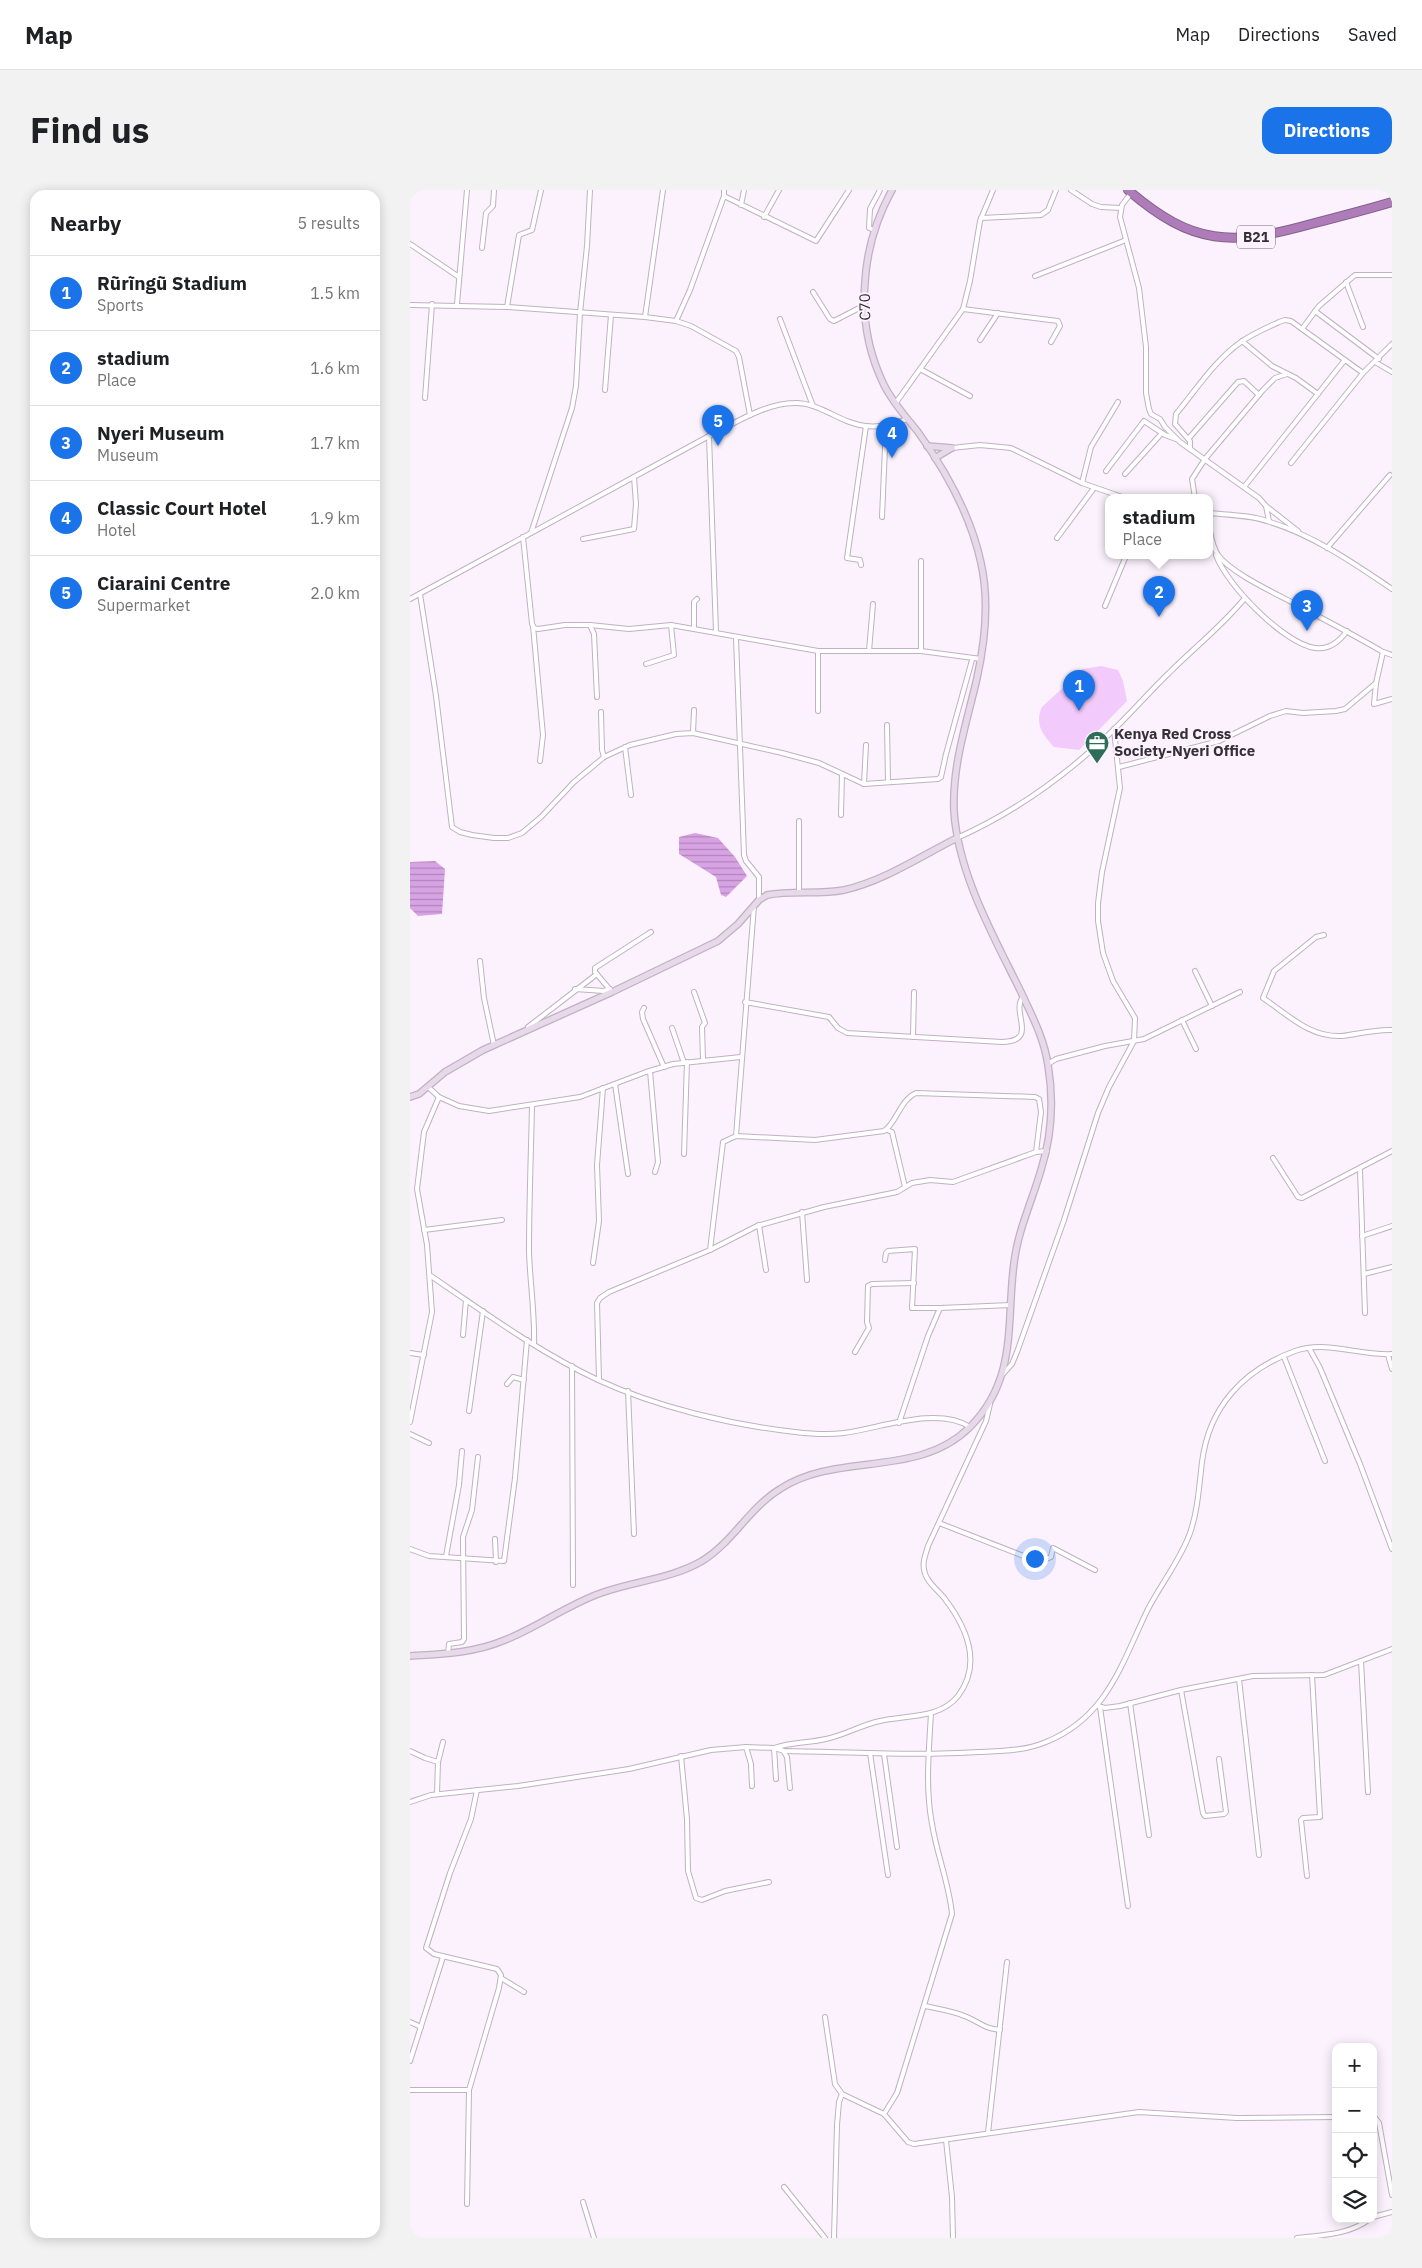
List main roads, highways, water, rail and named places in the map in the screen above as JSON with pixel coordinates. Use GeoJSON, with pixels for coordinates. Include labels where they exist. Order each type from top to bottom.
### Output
{"type":"FeatureCollection","features":[{"type":"Feature","properties":{"kind":"highway","name":"B21"},"geometry":{"type":"LineString","coordinates":[[1130,191],[1146,206],[1171,222],[1200,233],[1228,238],[1268,236],[1392,202]]}},
{"type":"Feature","properties":{"kind":"main road","name":"C70"},"geometry":{"type":"LineString","coordinates":[[410,1656],[448,1654],[501,1642],[599,1594],[691,1567],[721,1547],[764,1500],[792,1481],[831,1469],[922,1456],[951,1442],[970,1427],[990,1401],[1003,1374],[1010,1334],[1016,1248],[1046,1151],[1051,1120],[1048,1064],[1042,1039],[974,891],[957,838],[954,792],[959,748],[981,660],[984,586],[981,562],[970,525],[935,458],[908,419],[895,404],[884,385],[871,352],[863,318],[868,253],[874,230],[892,190]]}},
{"type":"Feature","properties":{"kind":"main road"},"geometry":{"type":"LineString","coordinates":[[927,446],[952,448],[935,458]]}},
{"type":"Feature","properties":{"kind":"main road"},"geometry":{"type":"LineString","coordinates":[[410,1098],[428,1087],[445,1072],[494,1045],[718,941],[738,924],[759,900],[767,895],[779,892],[799,893],[842,890],[856,887],[872,881],[957,838]]}},
{"type":"Feature","properties":{"kind":"place","name":"Ciaraini Centre"},"geometry":{"type":"Point","coordinates":[718,446]}},
{"type":"Feature","properties":{"kind":"place","name":"Classic Court Hotel"},"geometry":{"type":"Point","coordinates":[892,458]}},
{"type":"Feature","properties":{"kind":"place","name":"stadium"},"geometry":{"type":"Point","coordinates":[1159,617]}},
{"type":"Feature","properties":{"kind":"place","name":"Nyeri Museum"},"geometry":{"type":"Point","coordinates":[1307,631]}},
{"type":"Feature","properties":{"kind":"place","name":"Rũrĩngũ Stadium"},"geometry":{"type":"Point","coordinates":[1079,711]}},
{"type":"Feature","properties":{"kind":"place","name":"Kenya Red Cross Society-Nyeri Office"},"geometry":{"type":"Point","coordinates":[1097,764]}}]}
